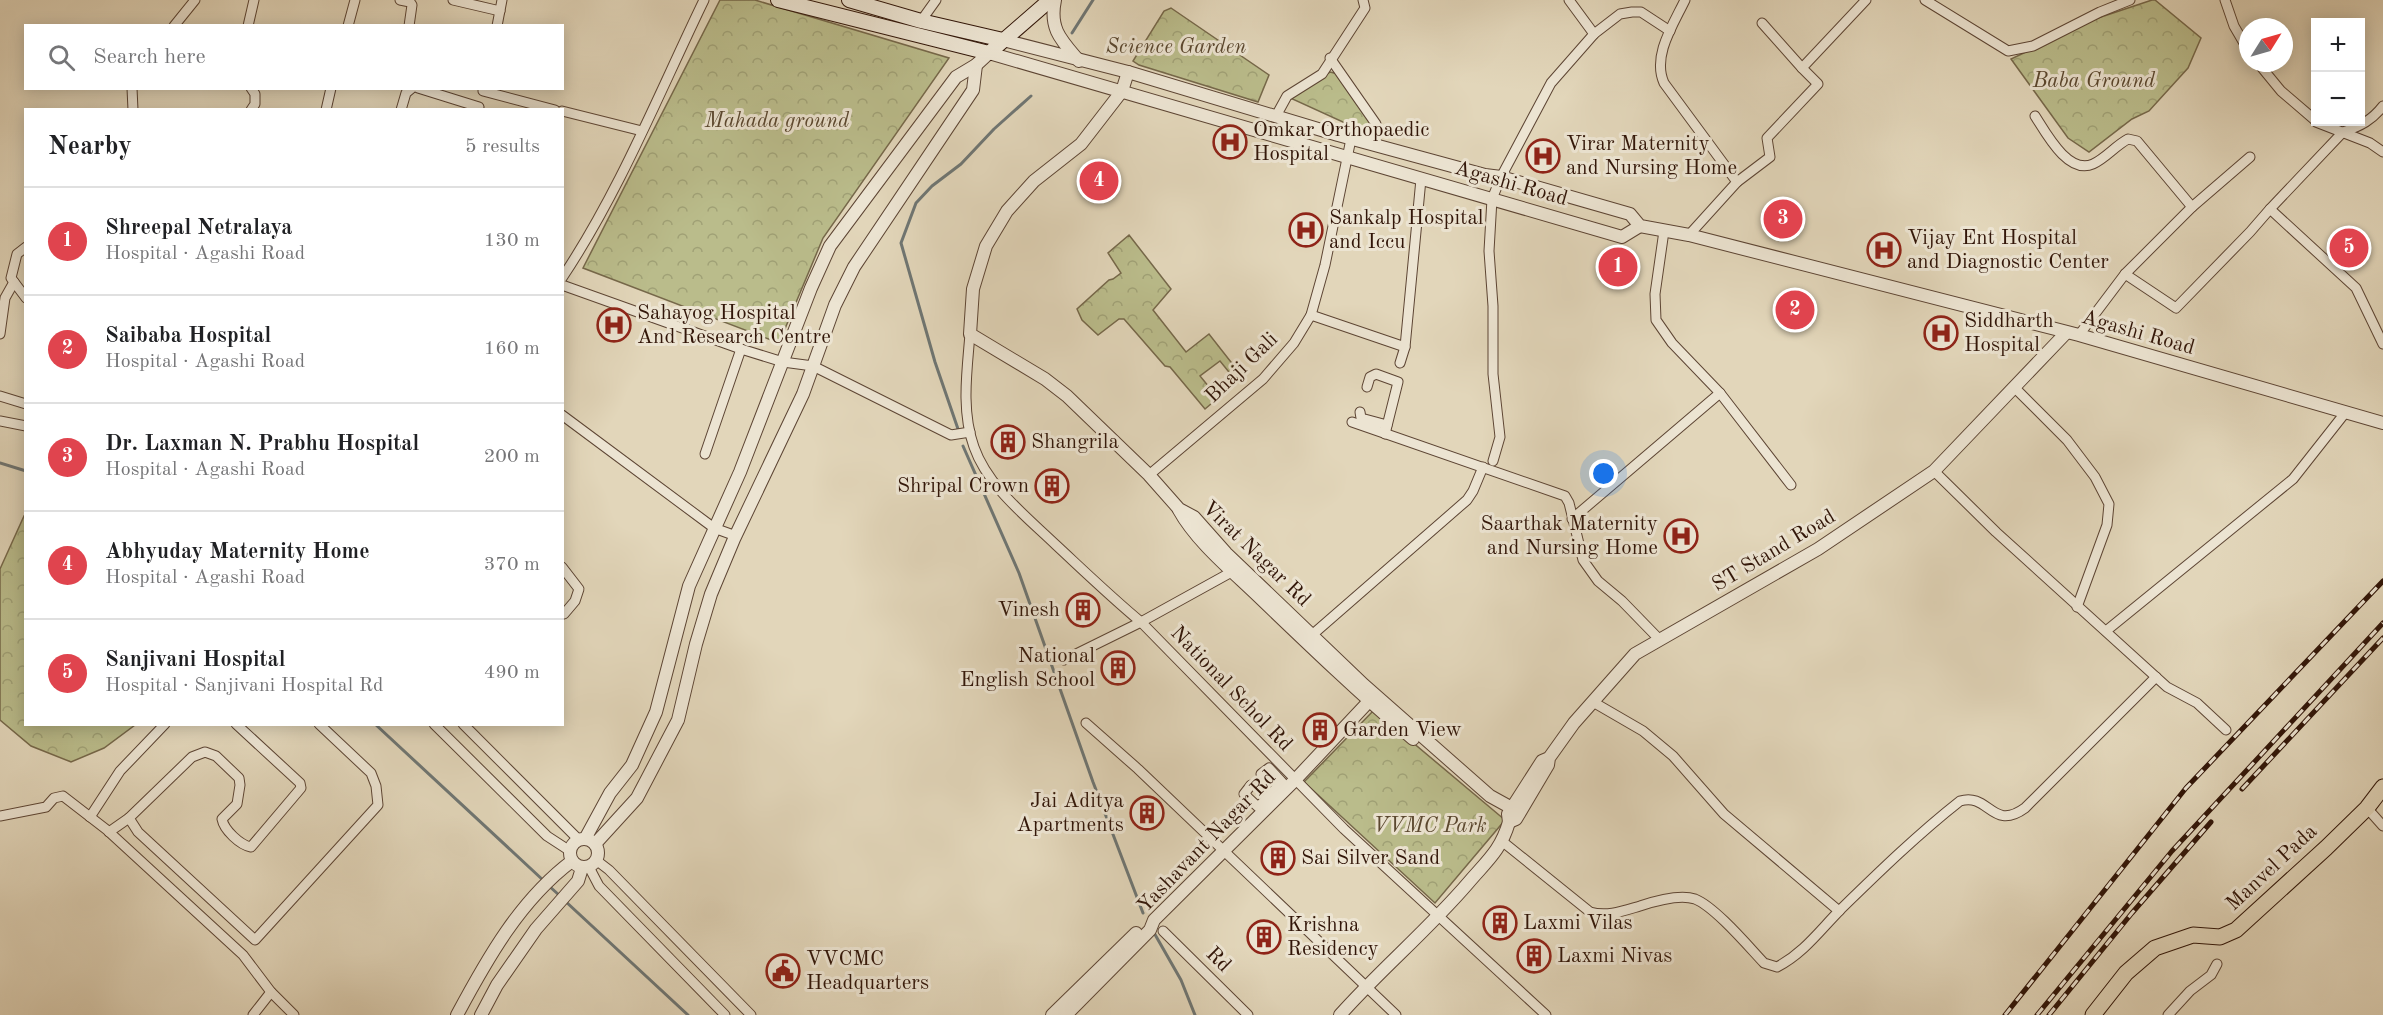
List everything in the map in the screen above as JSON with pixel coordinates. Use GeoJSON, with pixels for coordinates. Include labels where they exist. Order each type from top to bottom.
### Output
{"type":"FeatureCollection","features":[{"type":"Feature","properties":{"kind":"main road"},"geometry":{"type":"LineString","coordinates":[[778,0],[989,53],[1050,0]]}},
{"type":"Feature","properties":{"kind":"main road"},"geometry":{"type":"LineString","coordinates":[[853,1],[921,21],[1003,40]]}},
{"type":"Feature","properties":{"kind":"main road","name":"Manvel Pada"},"geometry":{"type":"LineString","coordinates":[[2093,1015],[2126,973],[2155,948],[2193,935],[2220,938],[2236,930],[2367,808],[2383,787]]}},
{"type":"Feature","properties":{"kind":"street"},"geometry":{"type":"LineString","coordinates":[[176,24],[195,0]]}},
{"type":"Feature","properties":{"kind":"street"},"geometry":{"type":"LineString","coordinates":[[248,24],[254,0]]}},
{"type":"Feature","properties":{"kind":"street"},"geometry":{"type":"LineString","coordinates":[[349,24],[355,0]]}},
{"type":"Feature","properties":{"kind":"street"},"geometry":{"type":"LineString","coordinates":[[400,0],[410,2],[412,5],[409,24]]}},
{"type":"Feature","properties":{"kind":"street"},"geometry":{"type":"LineString","coordinates":[[453,0],[500,10]]}},
{"type":"Feature","properties":{"kind":"street"},"geometry":{"type":"LineString","coordinates":[[497,24],[502,0]]}},
{"type":"Feature","properties":{"kind":"street"},"geometry":{"type":"LineString","coordinates":[[564,275],[582,248],[642,131],[704,0]]}},
{"type":"Feature","properties":{"kind":"street"},"geometry":{"type":"LineString","coordinates":[[921,21],[936,0]]}},
{"type":"Feature","properties":{"kind":"street"},"geometry":{"type":"LineString","coordinates":[[1055,0],[1052,15],[1055,26],[1061,40],[1079,61]]}},
{"type":"Feature","properties":{"kind":"street"},"geometry":{"type":"LineString","coordinates":[[1276,116],[1287,96],[1322,74],[1330,58],[1365,8],[1363,0]]}},
{"type":"Feature","properties":{"kind":"street"},"geometry":{"type":"LineString","coordinates":[[1569,0],[1594,34]]}},
{"type":"Feature","properties":{"kind":"street"},"geometry":{"type":"LineString","coordinates":[[1685,0],[1660,56],[1660,73],[1664,83],[1737,182]]}},
{"type":"Feature","properties":{"kind":"street"},"geometry":{"type":"LineString","coordinates":[[1802,68],[1866,0]]}},
{"type":"Feature","properties":{"kind":"street"},"geometry":{"type":"LineString","coordinates":[[1925,0],[2008,51],[2033,46],[2100,12],[2130,0]]}},
{"type":"Feature","properties":{"kind":"street"},"geometry":{"type":"LineString","coordinates":[[2224,0],[2239,35]]}},
{"type":"Feature","properties":{"kind":"street"},"geometry":{"type":"LineString","coordinates":[[1493,461],[1500,437],[1493,374],[1493,306],[1488,251],[1492,199],[1501,177],[1551,82],[1594,34],[1620,14],[1632,12],[1641,12],[1670,32]]}},
{"type":"Feature","properties":{"kind":"street"},"geometry":{"type":"LineString","coordinates":[[1689,235],[1737,182],[1770,157],[1767,138],[1818,84],[1762,23]]}},
{"type":"Feature","properties":{"kind":"street","name":"Agashi Road"},"geometry":{"type":"LineString","coordinates":[[1003,40],[1128,72],[1351,139],[1485,175],[1501,177],[1630,214],[1640,226],[1689,235],[2079,335],[2383,423]]}},
{"type":"Feature","properties":{"kind":"street"},"geometry":{"type":"LineString","coordinates":[[586,841],[610,794],[632,765],[656,712],[689,586],[740,472],[830,246],[956,77],[976,65],[989,53]]}},
{"type":"Feature","properties":{"kind":"street","name":"Agashi Road"},"geometry":{"type":"LineString","coordinates":[[989,53],[1122,91],[1182,111],[1622,237],[1640,226]]}},
{"type":"Feature","properties":{"kind":"street"},"geometry":{"type":"LineString","coordinates":[[1330,58],[1376,124],[1373,136]]}},
{"type":"Feature","properties":{"kind":"street"},"geometry":{"type":"LineString","coordinates":[[725,1015],[599,886],[573,843],[586,841],[637,798],[678,720],[708,604],[736,536],[803,394],[835,305],[854,267],[973,90],[976,65]]}},
{"type":"Feature","properties":{"kind":"street"},"geometry":{"type":"LineString","coordinates":[[970,334],[973,289],[986,246],[1002,220],[1034,181],[1081,144],[1122,91],[1128,72]]}},
{"type":"Feature","properties":{"kind":"street"},"geometry":{"type":"LineString","coordinates":[[2265,72],[2281,91],[2311,117]]}},
{"type":"Feature","properties":{"kind":"street"},"geometry":{"type":"LineString","coordinates":[[132,90],[133,108]]}},
{"type":"Feature","properties":{"kind":"street"},"geometry":{"type":"LineString","coordinates":[[252,90],[255,94],[255,104],[252,108]]}},
{"type":"Feature","properties":{"kind":"street"},"geometry":{"type":"LineString","coordinates":[[326,108],[331,90]]}},
{"type":"Feature","properties":{"kind":"street"},"geometry":{"type":"LineString","coordinates":[[402,108],[406,93],[410,90]]}},
{"type":"Feature","properties":{"kind":"street"},"geometry":{"type":"LineString","coordinates":[[424,90],[475,108],[483,90],[548,108]]}},
{"type":"Feature","properties":{"kind":"street"},"geometry":{"type":"LineString","coordinates":[[2125,274],[2176,308],[2272,211],[2343,132],[2358,127],[2373,118],[2383,106]]}},
{"type":"Feature","properties":{"kind":"street"},"geometry":{"type":"LineString","coordinates":[[564,112],[642,131]]}},
{"type":"Feature","properties":{"kind":"street"},"geometry":{"type":"LineString","coordinates":[[2035,116],[2066,158],[2078,166],[2091,165],[2108,156],[2128,139],[2137,141],[2192,207]]}},
{"type":"Feature","properties":{"kind":"street"},"geometry":{"type":"LineString","coordinates":[[2328,126],[2383,152]]}},
{"type":"Feature","properties":{"kind":"street","name":"Bhaji Gali"},"geometry":{"type":"LineString","coordinates":[[1149,474],[1263,379],[1294,342],[1311,315],[1325,265],[1351,139]]}},
{"type":"Feature","properties":{"kind":"street"},"geometry":{"type":"LineString","coordinates":[[2079,335],[2125,274],[2192,207],[2250,157]]}},
{"type":"Feature","properties":{"kind":"street"},"geometry":{"type":"LineString","coordinates":[[1401,363],[1405,347],[1421,179]]}},
{"type":"Feature","properties":{"kind":"street"},"geometry":{"type":"LineString","coordinates":[[2272,211],[2356,288],[2383,344]]}},
{"type":"Feature","properties":{"kind":"street"},"geometry":{"type":"LineString","coordinates":[[1664,231],[1655,294],[1656,320],[1672,343],[1720,393],[1791,485]]}},
{"type":"Feature","properties":{"kind":"street"},"geometry":{"type":"LineString","coordinates":[[24,249],[17,254],[11,278],[24,295]]}},
{"type":"Feature","properties":{"kind":"street"},"geometry":{"type":"LineString","coordinates":[[0,334],[6,298],[14,282]]}},
{"type":"Feature","properties":{"kind":"street"},"geometry":{"type":"LineString","coordinates":[[564,286],[741,349],[783,362],[813,366],[951,435],[968,433]]}},
{"type":"Feature","properties":{"kind":"street"},"geometry":{"type":"LineString","coordinates":[[1311,315],[1405,347]]}},
{"type":"Feature","properties":{"kind":"street","name":"ST Stand Road"},"geometry":{"type":"LineString","coordinates":[[1503,842],[1513,815],[1548,765],[1549,758],[1635,654],[1818,549],[1934,471],[2066,333]]}},
{"type":"Feature","properties":{"kind":"street","name":"National Schol Rd"},"geometry":{"type":"LineString","coordinates":[[970,334],[965,393],[968,433],[989,474],[1012,503],[1114,600],[1141,622],[1288,783],[1546,1015]]}},
{"type":"Feature","properties":{"kind":"street","name":"Virat Nagar Rd"},"geometry":{"type":"LineString","coordinates":[[970,334],[1067,396],[1149,474],[1179,509],[1194,517],[1237,569],[1312,635],[1372,698],[1513,815]]}},
{"type":"Feature","properties":{"kind":"street"},"geometry":{"type":"LineString","coordinates":[[705,454],[741,349]]}},
{"type":"Feature","properties":{"kind":"street"},"geometry":{"type":"LineString","coordinates":[[1367,387],[1370,377],[1376,374],[1398,382],[1386,430]]}},
{"type":"Feature","properties":{"kind":"street"},"geometry":{"type":"LineString","coordinates":[[2014,387],[2067,440],[2095,477],[2109,504],[2107,525],[2077,607]]}},
{"type":"Feature","properties":{"kind":"street"},"geometry":{"type":"LineString","coordinates":[[1572,519],[1720,393]]}},
{"type":"Feature","properties":{"kind":"street"},"geometry":{"type":"LineString","coordinates":[[0,396],[24,403]]}},
{"type":"Feature","properties":{"kind":"street"},"geometry":{"type":"LineString","coordinates":[[1360,412],[1361,418],[1386,430],[1565,496],[1569,503],[1583,560],[1598,581],[1622,601],[1659,639]]}},
{"type":"Feature","properties":{"kind":"street"},"geometry":{"type":"LineString","coordinates":[[2106,631],[2294,479],[2345,413]]}},
{"type":"Feature","properties":{"kind":"street"},"geometry":{"type":"LineString","coordinates":[[564,416],[714,528],[736,536]]}},
{"type":"Feature","properties":{"kind":"street"},"geometry":{"type":"LineString","coordinates":[[0,421],[24,426]]}},
{"type":"Feature","properties":{"kind":"street"},"geometry":{"type":"LineString","coordinates":[[1352,422],[1386,430]]}},
{"type":"Feature","properties":{"kind":"street"},"geometry":{"type":"LineString","coordinates":[[1312,635],[1467,500],[1483,467]]}},
{"type":"Feature","properties":{"kind":"street"},"geometry":{"type":"LineString","coordinates":[[1934,471],[1996,532],[2167,687],[2197,703],[2226,729]]}},
{"type":"Feature","properties":{"kind":"street"},"geometry":{"type":"LineString","coordinates":[[1064,660],[1141,622],[1237,569],[1372,698]]}},
{"type":"Feature","properties":{"kind":"street"},"geometry":{"type":"LineString","coordinates":[[564,570],[579,589],[575,601],[564,614]]}},
{"type":"Feature","properties":{"kind":"street"},"geometry":{"type":"LineString","coordinates":[[1340,1015],[1438,918],[1503,842],[1590,912],[1600,915],[1651,902],[1682,898],[1694,899],[1707,906],[1764,963],[1777,967],[1808,946],[1839,911],[1960,801],[1977,800],[1993,813],[2003,817],[2015,816],[2156,677]]}},
{"type":"Feature","properties":{"kind":"street","name":"Yashavant Nagar Rd"},"geometry":{"type":"LineString","coordinates":[[1066,1015],[1150,930],[1154,920],[1372,698]]}},
{"type":"Feature","properties":{"kind":"street"},"geometry":{"type":"LineString","coordinates":[[1593,702],[1643,731],[1665,750],[1724,814],[1839,911]]}},
{"type":"Feature","properties":{"kind":"street"},"geometry":{"type":"LineString","coordinates":[[1086,723],[1223,849],[1396,1015]]}},
{"type":"Feature","properties":{"kind":"street"},"geometry":{"type":"LineString","coordinates":[[90,817],[120,771],[163,726]]}},
{"type":"Feature","properties":{"kind":"street"},"geometry":{"type":"LineString","coordinates":[[110,832],[129,818],[192,757],[205,752],[216,756],[239,778],[237,804],[222,819],[224,825],[245,846],[251,847],[301,788],[300,783],[238,726]]}},
{"type":"Feature","properties":{"kind":"street"},"geometry":{"type":"LineString","coordinates":[[243,955],[378,805],[376,786],[371,773],[321,726]]}},
{"type":"Feature","properties":{"kind":"street"},"geometry":{"type":"LineString","coordinates":[[436,726],[547,837],[582,861],[609,870],[751,1015]]}},
{"type":"Feature","properties":{"kind":"street"},"geometry":{"type":"LineString","coordinates":[[457,1015],[478,975],[532,897],[560,870],[582,861],[598,850],[465,726]]}},
{"type":"Feature","properties":{"kind":"street"},"geometry":{"type":"LineString","coordinates":[[1251,785],[1244,794],[1258,807],[1288,783],[1269,768],[1261,774]]}},
{"type":"Feature","properties":{"kind":"street"},"geometry":{"type":"LineString","coordinates":[[0,816],[46,807],[54,798],[63,796],[110,832],[243,955],[272,992],[294,1015]]}},
{"type":"Feature","properties":{"kind":"street"},"geometry":{"type":"LineString","coordinates":[[2367,808],[2383,826]]}},
{"type":"Feature","properties":{"kind":"street"},"geometry":{"type":"LineString","coordinates":[[129,818],[138,831],[255,940]]}},
{"type":"Feature","properties":{"kind":"street"},"geometry":{"type":"LineString","coordinates":[[481,1015],[497,985],[536,929],[578,881],[582,861]]}},
{"type":"Feature","properties":{"kind":"street"},"geometry":{"type":"LineString","coordinates":[[519,914],[536,929]]}},
{"type":"Feature","properties":{"kind":"street"},"geometry":{"type":"LineString","coordinates":[[1052,1015],[1139,930],[1154,920]]}},
{"type":"Feature","properties":{"kind":"street","name":"Rd"},"geometry":{"type":"LineString","coordinates":[[1163,931],[1248,1015]]}},
{"type":"Feature","properties":{"kind":"street"},"geometry":{"type":"LineString","coordinates":[[2168,1015],[2190,991],[2211,975],[2217,964]]}},
{"type":"Feature","properties":{"kind":"street"},"geometry":{"type":"LineString","coordinates":[[253,1015],[272,992]]}},
{"type":"Feature","properties":{"kind":"green space","name":"Mahada ground"},"geometry":{"type":"Polygon","coordinates":[[[720,0],[755,0],[949,58],[823,238],[779,343],[583,268],[720,0]]]}},
{"type":"Feature","properties":{"kind":"green space","name":"Baba Ground"},"geometry":{"type":"Polygon","coordinates":[[[2155,0],[2201,38],[2188,68],[2149,111],[2132,119],[2089,152],[2068,138],[2011,59],[2098,18],[2155,0]]]}},
{"type":"Feature","properties":{"kind":"green space","name":"Science Garden"},"geometry":{"type":"Polygon","coordinates":[[[1171,8],[1269,75],[1258,102],[1139,65],[1133,61],[1164,11],[1171,8]]]}},
{"type":"Feature","properties":{"kind":"green space"},"geometry":{"type":"Polygon","coordinates":[[[1330,72],[1338,74],[1371,124],[1367,133],[1288,97],[1330,72]]]}},
{"type":"Feature","properties":{"kind":"green space"},"geometry":{"type":"Polygon","coordinates":[[[1129,235],[1171,289],[1153,310],[1186,352],[1209,334],[1238,371],[1233,377],[1220,361],[1200,376],[1218,398],[1205,409],[1170,367],[1165,366],[1124,319],[1119,319],[1098,335],[1082,320],[1077,309],[1109,280],[1121,273],[1108,253],[1129,235]]]}},
{"type":"Feature","properties":{"kind":"green space"},"geometry":{"type":"Polygon","coordinates":[[[24,516],[24,726],[134,726],[104,748],[71,762],[31,746],[0,720],[0,569],[24,516]]]}},
{"type":"Feature","properties":{"kind":"green space","name":"VVMC Park"},"geometry":{"type":"Polygon","coordinates":[[[1374,710],[1505,820],[1435,903],[1304,782],[1374,710]]]}},
{"type":"Feature","properties":{"kind":"waterway"},"geometry":{"type":"LineString","coordinates":[[1072,33],[1093,0]]}},
{"type":"Feature","properties":{"kind":"waterway"},"geometry":{"type":"LineString","coordinates":[[958,429],[935,362],[901,243],[916,203],[932,186],[961,164],[994,129],[1031,96]]}},
{"type":"Feature","properties":{"kind":"waterway"},"geometry":{"type":"LineString","coordinates":[[963,446],[1019,573],[1093,782],[1143,913]]}},
{"type":"Feature","properties":{"kind":"waterway"},"geometry":{"type":"LineString","coordinates":[[0,463],[24,470]]}},
{"type":"Feature","properties":{"kind":"waterway"},"geometry":{"type":"LineString","coordinates":[[377,726],[544,881]]}},
{"type":"Feature","properties":{"kind":"waterway"},"geometry":{"type":"LineString","coordinates":[[549,886],[559,895]]}},
{"type":"Feature","properties":{"kind":"waterway"},"geometry":{"type":"LineString","coordinates":[[564,900],[688,1015]]}},
{"type":"Feature","properties":{"kind":"waterway"},"geometry":{"type":"LineString","coordinates":[[1153,931],[1181,980],[1195,1015]]}},
{"type":"Feature","properties":{"kind":"railway"},"geometry":{"type":"LineString","coordinates":[[2005,1015],[2186,788],[2383,581]]}},
{"type":"Feature","properties":{"kind":"railway"},"geometry":{"type":"LineString","coordinates":[[2037,1015],[2172,851],[2383,623]]}},
{"type":"Feature","properties":{"kind":"railway"},"geometry":{"type":"LineString","coordinates":[[2242,789],[2383,638]]}},
{"type":"Feature","properties":{"kind":"railway"},"geometry":{"type":"LineString","coordinates":[[2049,1015],[2132,913],[2211,822]]}},
{"type":"Feature","properties":{"kind":"place","name":"Omkar Orthopaedic Hospital"},"geometry":{"type":"Point","coordinates":[1230,142]}},
{"type":"Feature","properties":{"kind":"place","name":"Virar Maternity and Nursing Home"},"geometry":{"type":"Point","coordinates":[1543,156]}},
{"type":"Feature","properties":{"kind":"place","name":"Abhyuday Maternity Home"},"geometry":{"type":"Point","coordinates":[1099,181]}},
{"type":"Feature","properties":{"kind":"place","name":"Dr. Laxman N. Prabhu Hospital"},"geometry":{"type":"Point","coordinates":[1783,219]}},
{"type":"Feature","properties":{"kind":"place","name":"Sankalp Hospital and Iccu"},"geometry":{"type":"Point","coordinates":[1306,230]}},
{"type":"Feature","properties":{"kind":"place","name":"Sanjivani Hospital"},"geometry":{"type":"Point","coordinates":[2349,248]}},
{"type":"Feature","properties":{"kind":"place","name":"Vijay Ent Hospital and Diagnostic Center"},"geometry":{"type":"Point","coordinates":[1884,250]}},
{"type":"Feature","properties":{"kind":"place","name":"Shreepal Netralaya"},"geometry":{"type":"Point","coordinates":[1618,267]}},
{"type":"Feature","properties":{"kind":"place","name":"Saibaba Hospital"},"geometry":{"type":"Point","coordinates":[1795,310]}},
{"type":"Feature","properties":{"kind":"place","name":"Sahayog Hospital And Research Centre"},"geometry":{"type":"Point","coordinates":[614,325]}},
{"type":"Feature","properties":{"kind":"place","name":"Siddharth Hospital"},"geometry":{"type":"Point","coordinates":[1941,333]}},
{"type":"Feature","properties":{"kind":"place","name":"Shangrila"},"geometry":{"type":"Point","coordinates":[1008,442]}},
{"type":"Feature","properties":{"kind":"place","name":"Shripal Crown"},"geometry":{"type":"Point","coordinates":[1052,486]}},
{"type":"Feature","properties":{"kind":"place","name":"Saarthak Maternity and Nursing Home"},"geometry":{"type":"Point","coordinates":[1681,536]}},
{"type":"Feature","properties":{"kind":"place","name":"Vinesh"},"geometry":{"type":"Point","coordinates":[1083,610]}},
{"type":"Feature","properties":{"kind":"place","name":"National English School"},"geometry":{"type":"Point","coordinates":[1118,668]}},
{"type":"Feature","properties":{"kind":"place","name":"Garden View"},"geometry":{"type":"Point","coordinates":[1320,730]}},
{"type":"Feature","properties":{"kind":"place","name":"Jai Aditya Apartments"},"geometry":{"type":"Point","coordinates":[1147,813]}},
{"type":"Feature","properties":{"kind":"place","name":"Sai Silver Sand"},"geometry":{"type":"Point","coordinates":[1278,858]}},
{"type":"Feature","properties":{"kind":"place","name":"Laxmi Vilas"},"geometry":{"type":"Point","coordinates":[1500,923]}},
{"type":"Feature","properties":{"kind":"place","name":"Krishna Residency"},"geometry":{"type":"Point","coordinates":[1264,937]}},
{"type":"Feature","properties":{"kind":"place","name":"Laxmi Nivas"},"geometry":{"type":"Point","coordinates":[1534,956]}},
{"type":"Feature","properties":{"kind":"place","name":"VVCMC Headquarters"},"geometry":{"type":"Point","coordinates":[783,971]}}]}
